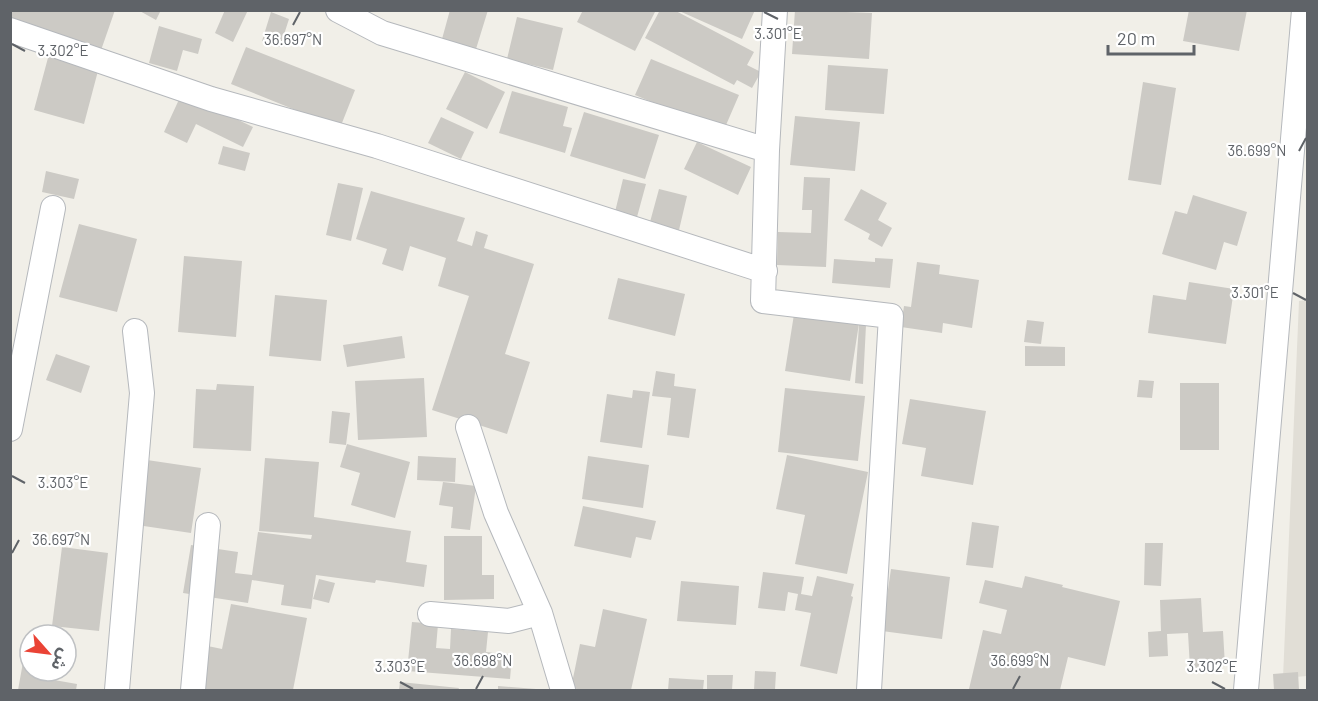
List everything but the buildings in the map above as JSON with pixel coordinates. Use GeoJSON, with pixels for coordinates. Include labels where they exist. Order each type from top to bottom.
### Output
{"type":"FeatureCollection","features":[{"type":"Feature","properties":{"kind":"street"},"geometry":{"type":"LineString","coordinates":[[338,10],[382,33],[767,150]]}},
{"type":"Feature","properties":{"kind":"street"},"geometry":{"type":"LineString","coordinates":[[776,10],[767,150],[763,301],[891,316],[870,690]]}},
{"type":"Feature","properties":{"kind":"street"},"geometry":{"type":"LineString","coordinates":[[1246,690],[1304,10]]}},
{"type":"Feature","properties":{"kind":"street"},"geometry":{"type":"LineString","coordinates":[[10,30],[211,99],[377,146],[765,270]]}},
{"type":"Feature","properties":{"kind":"street"},"geometry":{"type":"LineString","coordinates":[[10,429],[53,208]]}},
{"type":"Feature","properties":{"kind":"street"},"geometry":{"type":"LineString","coordinates":[[117,690],[142,393],[135,331]]}},
{"type":"Feature","properties":{"kind":"street"},"geometry":{"type":"LineString","coordinates":[[468,427],[496,513],[540,612],[563,690]]}},
{"type":"Feature","properties":{"kind":"street"},"geometry":{"type":"LineString","coordinates":[[193,690],[208,525]]}},
{"type":"Feature","properties":{"kind":"street"},"geometry":{"type":"LineString","coordinates":[[430,614],[509,621],[540,612]]}},
{"type":"Feature","properties":{"kind":"shaded area"},"geometry":{"type":"Polygon","coordinates":[[[1307,300],[1307,676],[1283,678],[1299,301],[1307,300]]]}}]}
